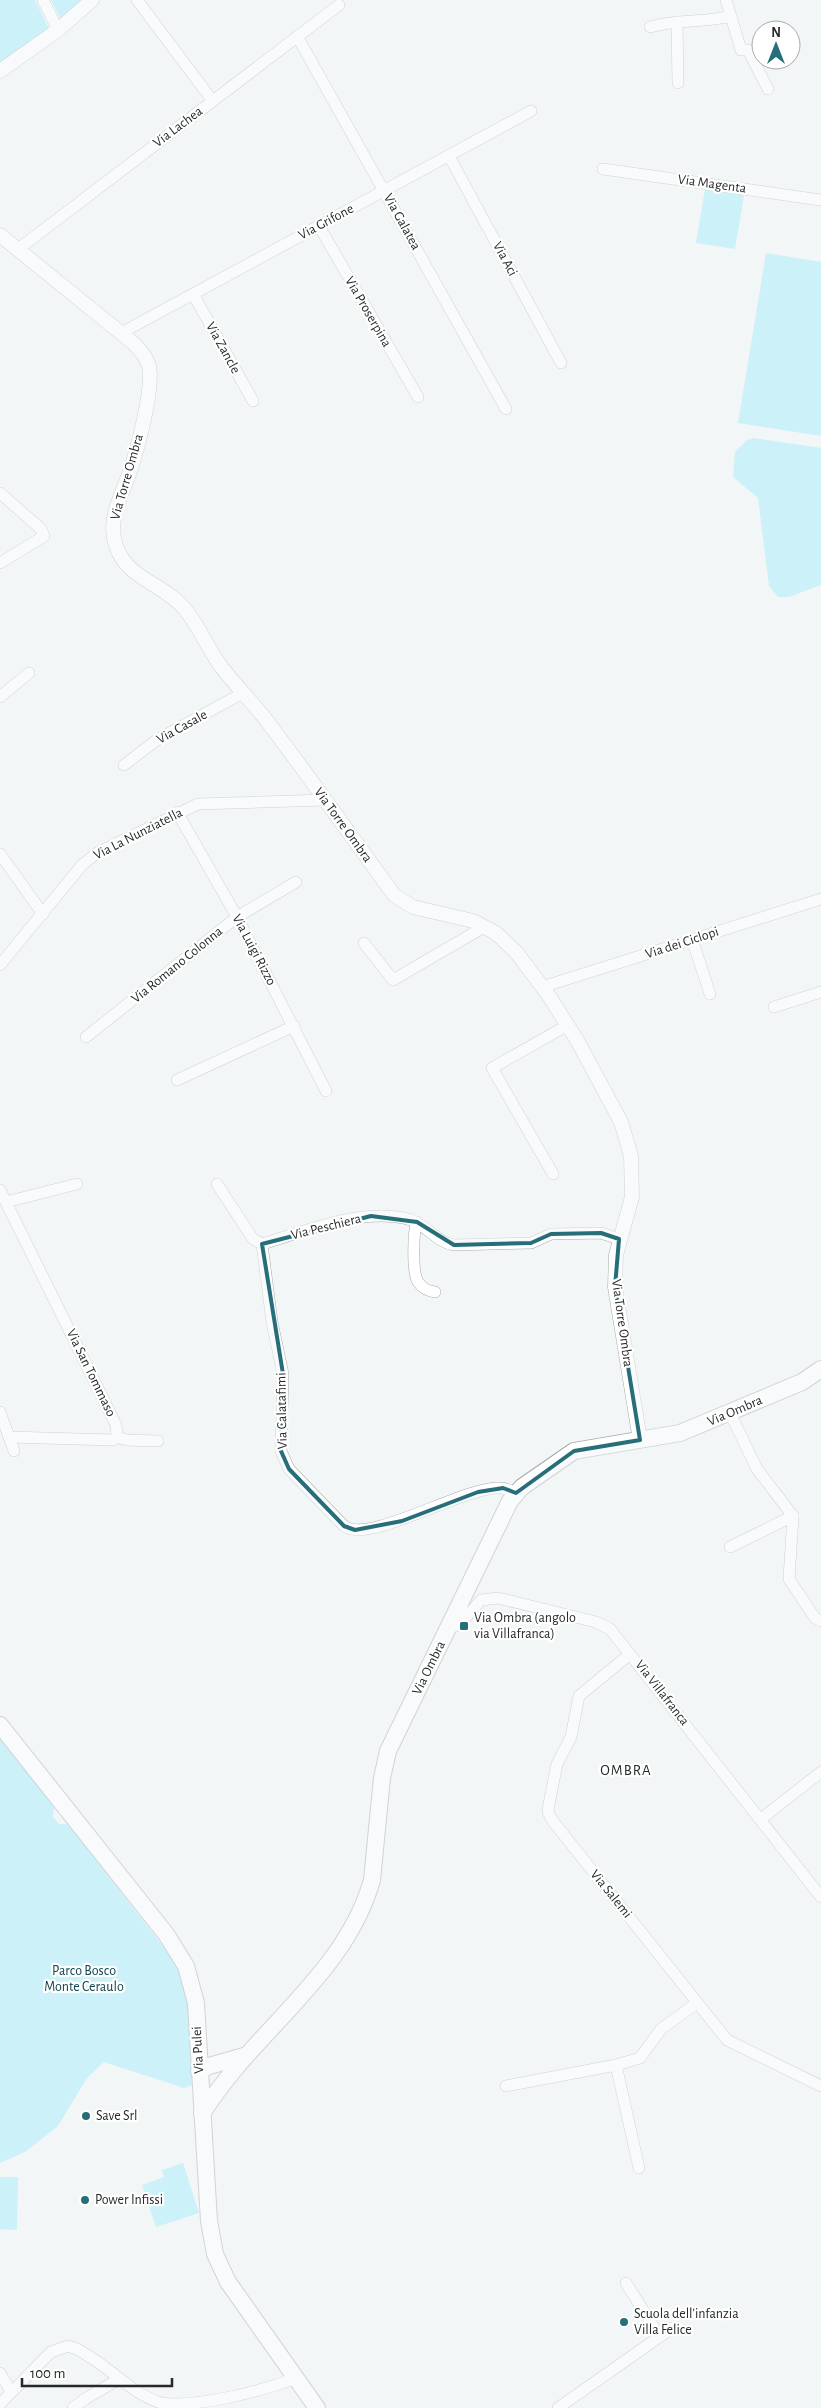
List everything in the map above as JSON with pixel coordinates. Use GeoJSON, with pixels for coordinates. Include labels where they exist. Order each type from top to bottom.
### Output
{"type":"FeatureCollection","features":[{"type":"Feature","properties":{"kind":"main road","name":"Via Ombra"},"geometry":{"type":"LineString","coordinates":[[227,2067],[246,2055],[339,1951],[358,1918],[368,1895],[375,1865],[384,1765],[450,1624],[516,1493],[574,1451],[680,1433],[802,1382],[821,1369]]}},
{"type":"Feature","properties":{"kind":"main road","name":"Via Pulei"},"geometry":{"type":"LineString","coordinates":[[0,1725],[178,1952],[186,1966],[196,2003],[208,2221],[214,2254],[228,2282],[317,2408]]}},
{"type":"Feature","properties":{"kind":"main road"},"geometry":{"type":"LineString","coordinates":[[198,2042],[208,2054],[227,2067]]}},
{"type":"Feature","properties":{"kind":"main road"},"geometry":{"type":"LineString","coordinates":[[199,2071],[227,2067]]}},
{"type":"Feature","properties":{"kind":"main road"},"geometry":{"type":"LineString","coordinates":[[202,2114],[227,2067]]}},
{"type":"Feature","properties":{"kind":"street"},"geometry":{"type":"LineString","coordinates":[[43,0],[58,30]]}},
{"type":"Feature","properties":{"kind":"street"},"geometry":{"type":"LineString","coordinates":[[0,71],[58,30],[92,0]]}},
{"type":"Feature","properties":{"kind":"street"},"geometry":{"type":"LineString","coordinates":[[137,0],[212,100]]}},
{"type":"Feature","properties":{"kind":"street"},"geometry":{"type":"LineString","coordinates":[[726,0],[741,50],[748,50],[768,89]]}},
{"type":"Feature","properties":{"kind":"street","name":"Via Lachea"},"geometry":{"type":"LineString","coordinates":[[17,250],[339,5]]}},
{"type":"Feature","properties":{"kind":"street"},"geometry":{"type":"LineString","coordinates":[[650,27],[677,22],[711,21],[731,16]]}},
{"type":"Feature","properties":{"kind":"street"},"geometry":{"type":"LineString","coordinates":[[677,22],[678,83]]}},
{"type":"Feature","properties":{"kind":"street","name":"Via Galatea"},"geometry":{"type":"LineString","coordinates":[[297,36],[506,409]]}},
{"type":"Feature","properties":{"kind":"street","name":"Via Grifone"},"geometry":{"type":"LineString","coordinates":[[120,333],[531,111]]}},
{"type":"Feature","properties":{"kind":"street","name":"Via Aci"},"geometry":{"type":"LineString","coordinates":[[449,156],[562,363]]}},
{"type":"Feature","properties":{"kind":"street","name":"Via Magenta"},"geometry":{"type":"LineString","coordinates":[[603,168],[821,200]]}},
{"type":"Feature","properties":{"kind":"street","name":"Via Proserpina"},"geometry":{"type":"LineString","coordinates":[[319,226],[418,397]]}},
{"type":"Feature","properties":{"kind":"street","name":"Via Torre Ombra"},"geometry":{"type":"LineString","coordinates":[[0,236],[120,333],[144,354],[148,364],[150,384],[130,472],[115,509],[113,532],[115,545],[120,556],[135,574],[173,598],[183,607],[222,668],[266,719],[394,895],[412,907],[472,921],[496,933],[516,952],[568,1025],[614,1107],[629,1146],[633,1169],[632,1197],[619,1239],[614,1267],[615,1287],[640,1440]]}},
{"type":"Feature","properties":{"kind":"street","name":"Via Zancle"},"geometry":{"type":"LineString","coordinates":[[193,294],[253,402]]}},
{"type":"Feature","properties":{"kind":"street"},"geometry":{"type":"LineString","coordinates":[[0,493],[41,529],[44,536],[0,563]]}},
{"type":"Feature","properties":{"kind":"street"},"geometry":{"type":"LineString","coordinates":[[0,697],[29,673]]}},
{"type":"Feature","properties":{"kind":"street","name":"Via Casale"},"geometry":{"type":"LineString","coordinates":[[124,765],[158,739],[243,693]]}},
{"type":"Feature","properties":{"kind":"street","name":"Via La Nunziatella"},"geometry":{"type":"LineString","coordinates":[[0,965],[82,865],[97,853],[177,812],[198,804],[325,800]]}},
{"type":"Feature","properties":{"kind":"street","name":"Via Luigi Rizzo"},"geometry":{"type":"LineString","coordinates":[[177,812],[237,917],[326,1090]]}},
{"type":"Feature","properties":{"kind":"street"},"geometry":{"type":"LineString","coordinates":[[0,854],[43,914]]}},
{"type":"Feature","properties":{"kind":"street","name":"Via Romano Colonna"},"geometry":{"type":"LineString","coordinates":[[86,1037],[237,917],[296,882]]}},
{"type":"Feature","properties":{"kind":"street","name":"Via dei Ciclopi"},"geometry":{"type":"LineString","coordinates":[[542,986],[821,899]]}},
{"type":"Feature","properties":{"kind":"street"},"geometry":{"type":"LineString","coordinates":[[364,943],[393,980],[484,927]]}},
{"type":"Feature","properties":{"kind":"street"},"geometry":{"type":"LineString","coordinates":[[692,939],[710,994]]}},
{"type":"Feature","properties":{"kind":"street"},"geometry":{"type":"LineString","coordinates":[[774,1007],[821,992]]}},
{"type":"Feature","properties":{"kind":"street"},"geometry":{"type":"LineString","coordinates":[[553,1174],[492,1068],[568,1025]]}},
{"type":"Feature","properties":{"kind":"street"},"geometry":{"type":"LineString","coordinates":[[176,1080],[294,1026]]}},
{"type":"Feature","properties":{"kind":"street"},"geometry":{"type":"LineString","coordinates":[[6,1202],[77,1184]]}},
{"type":"Feature","properties":{"kind":"street"},"geometry":{"type":"LineString","coordinates":[[216,1184],[253,1239],[262,1244]]}},
{"type":"Feature","properties":{"kind":"street","name":"Via San Tommaso"},"geometry":{"type":"LineString","coordinates":[[0,1190],[116,1425],[116,1437],[112,1440],[9,1437]]}},
{"type":"Feature","properties":{"kind":"street","name":"Via Peschiera"},"geometry":{"type":"LineString","coordinates":[[262,1244],[345,1220],[371,1216],[404,1218],[417,1222],[446,1243],[454,1244],[531,1243],[551,1234],[602,1233],[619,1239]]}},
{"type":"Feature","properties":{"kind":"street"},"geometry":{"type":"LineString","coordinates":[[417,1222],[413,1231],[416,1277],[421,1286],[435,1292]]}},
{"type":"Feature","properties":{"kind":"street","name":"Via Calatafimi"},"geometry":{"type":"LineString","coordinates":[[262,1244],[272,1322],[284,1374],[281,1451],[289,1469],[344,1526],[349,1530],[355,1530],[402,1521],[454,1500],[492,1488],[502,1488],[516,1493]]}},
{"type":"Feature","properties":{"kind":"street"},"geometry":{"type":"LineString","coordinates":[[0,1412],[14,1451]]}},
{"type":"Feature","properties":{"kind":"street"},"geometry":{"type":"LineString","coordinates":[[730,1413],[756,1469],[794,1516],[789,1579],[815,1618],[821,1620]]}},
{"type":"Feature","properties":{"kind":"street"},"geometry":{"type":"LineString","coordinates":[[116,1437],[127,1440],[158,1441]]}},
{"type":"Feature","properties":{"kind":"street"},"geometry":{"type":"LineString","coordinates":[[730,1547],[794,1516]]}},
{"type":"Feature","properties":{"kind":"street","name":"Via Villafranca"},"geometry":{"type":"LineString","coordinates":[[450,1624],[455,1626],[462,1622],[481,1600],[498,1598],[603,1625],[610,1629],[821,1897]]}},
{"type":"Feature","properties":{"kind":"street","name":"Via Salemi"},"geometry":{"type":"LineString","coordinates":[[630,1654],[579,1696],[571,1738],[557,1764],[548,1812],[552,1820],[727,2040],[821,2086]]}},
{"type":"Feature","properties":{"kind":"street"},"geometry":{"type":"LineString","coordinates":[[761,1819],[821,1772]]}},
{"type":"Feature","properties":{"kind":"street"},"geometry":{"type":"LineString","coordinates":[[506,2086],[616,2065],[640,2058],[660,2029],[698,2003]]}},
{"type":"Feature","properties":{"kind":"street"},"geometry":{"type":"LineString","coordinates":[[616,2065],[638,2168]]}},
{"type":"Feature","properties":{"kind":"street"},"geometry":{"type":"LineString","coordinates":[[626,2283],[660,2337]]}},
{"type":"Feature","properties":{"kind":"street"},"geometry":{"type":"LineString","coordinates":[[558,2408],[672,2328]]}},
{"type":"Feature","properties":{"kind":"street"},"geometry":{"type":"LineString","coordinates":[[0,2404],[52,2352],[68,2346],[77,2348],[119,2379],[160,2402],[191,2407],[253,2394],[296,2378]]}},
{"type":"Feature","properties":{"kind":"street"},"geometry":{"type":"LineString","coordinates":[[0,2373],[11,2392]]}},
{"type":"Feature","properties":{"kind":"street"},"geometry":{"type":"LineString","coordinates":[[73,2408],[86,2403],[119,2379]]}},
{"type":"Feature","properties":{"kind":"highlighted area"},"geometry":{"type":"Polygon","coordinates":[[[371,1216],[417,1222],[454,1245],[531,1243],[551,1234],[601,1233],[619,1239],[615,1287],[640,1440],[574,1451],[516,1493],[503,1488],[478,1492],[402,1521],[355,1530],[344,1526],[289,1469],[281,1451],[283,1374],[262,1244],[371,1216]]]}},
{"type":"Feature","properties":{"kind":"green space"},"geometry":{"type":"Polygon","coordinates":[[[0,0],[35,0],[50,31],[0,66],[0,0]]]}},
{"type":"Feature","properties":{"kind":"green space"},"geometry":{"type":"Polygon","coordinates":[[[51,0],[87,0],[65,19],[60,18],[51,0]]]}},
{"type":"Feature","properties":{"kind":"green space"},"geometry":{"type":"Polygon","coordinates":[[[705,189],[744,195],[735,249],[696,243],[705,189]]]}},
{"type":"Feature","properties":{"kind":"green space"},"geometry":{"type":"Polygon","coordinates":[[[766,253],[821,262],[821,436],[738,423],[766,253]]]}},
{"type":"Feature","properties":{"kind":"green space"},"geometry":{"type":"Polygon","coordinates":[[[753,438],[821,448],[821,585],[789,597],[778,597],[769,586],[758,498],[733,477],[735,452],[747,440],[753,438]]]}},
{"type":"Feature","properties":{"kind":"green space","name":"Parco Bosco Monte Ceraulo"},"geometry":{"type":"Polygon","coordinates":[[[0,1737],[54,1806],[53,1817],[59,1824],[68,1824],[176,1963],[187,1991],[192,2085],[184,2088],[104,2062],[87,2078],[58,2126],[25,2152],[0,2163],[0,1737]]]}},
{"type":"Feature","properties":{"kind":"green space"},"geometry":{"type":"Polygon","coordinates":[[[183,2163],[199,2213],[156,2227],[142,2185],[164,2177],[162,2170],[183,2163]]]}},
{"type":"Feature","properties":{"kind":"green space"},"geometry":{"type":"Polygon","coordinates":[[[0,2177],[18,2177],[17,2230],[0,2229],[0,2177]]]}},
{"type":"Feature","properties":{"kind":"place","name":"Via Ombra (angolo via Villafranca)"},"geometry":{"type":"Point","coordinates":[464,1626]}},
{"type":"Feature","properties":{"kind":"place","name":"Save Srl"},"geometry":{"type":"Point","coordinates":[86,2116]}},
{"type":"Feature","properties":{"kind":"place","name":"Power Infissi"},"geometry":{"type":"Point","coordinates":[85,2200]}},
{"type":"Feature","properties":{"kind":"place","name":"Scuola dell'infanzia Villa Felice"},"geometry":{"type":"Point","coordinates":[624,2322]}},
{"type":"Feature","properties":{"kind":"district","name":"OMBRA"},"geometry":{"type":"Point","coordinates":[626,1770]}}]}
